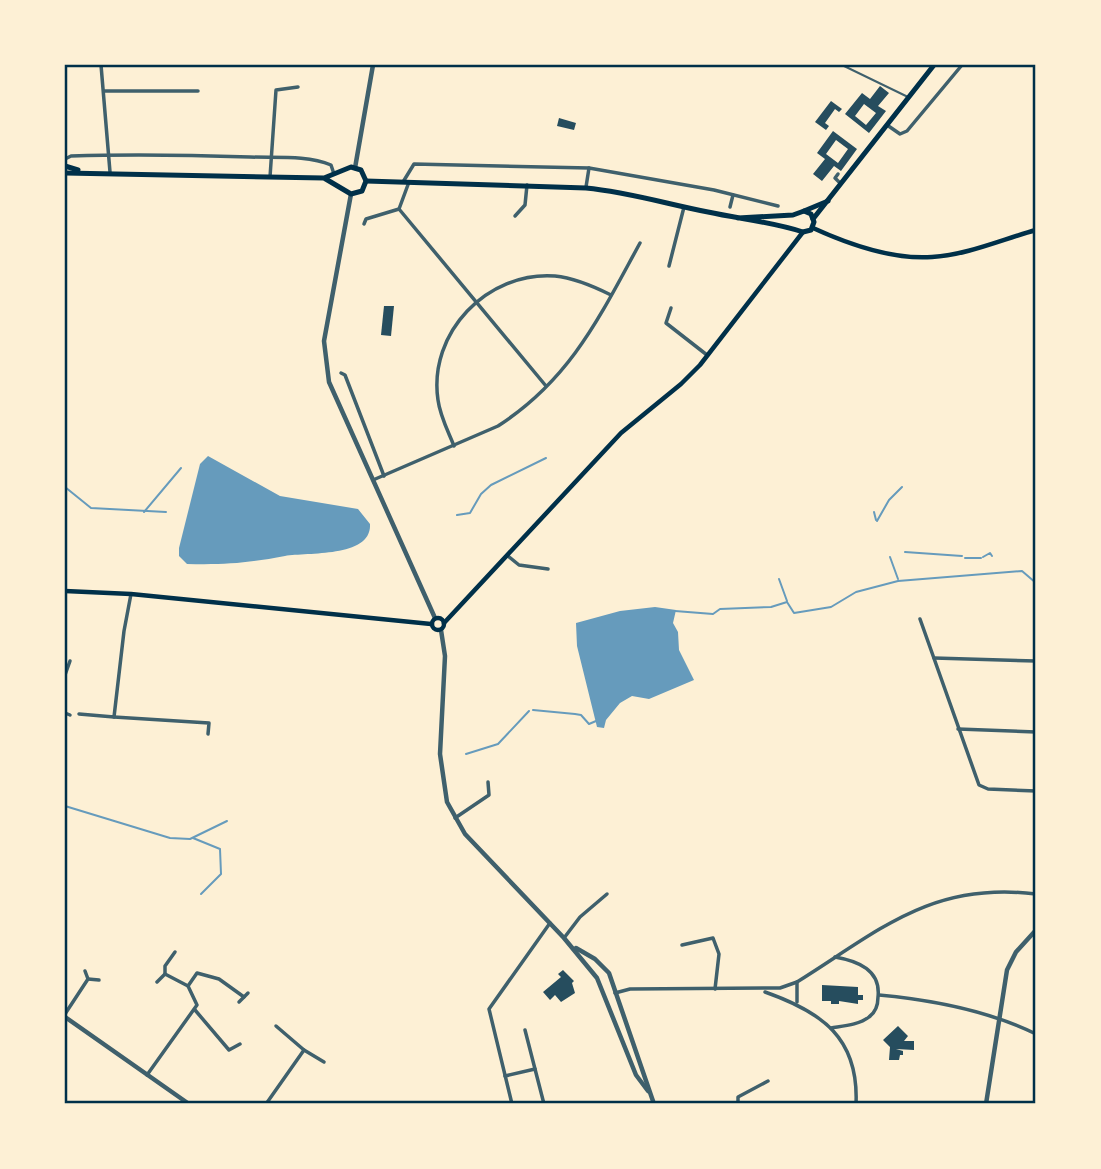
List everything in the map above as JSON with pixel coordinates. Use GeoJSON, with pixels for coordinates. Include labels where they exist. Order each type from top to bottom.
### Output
{"type":"FeatureCollection","features":[{"type":"Feature","properties":{"kind":"main road"},"geometry":{"type":"LineString","coordinates":[[813,228],[813,219],[831,200],[934,65]]}},
{"type":"Feature","properties":{"kind":"main road"},"geometry":{"type":"LineString","coordinates":[[65,166],[80,171]]}},
{"type":"Feature","properties":{"kind":"main road"},"geometry":{"type":"LineString","coordinates":[[65,173],[80,171],[324,178],[355,167],[363,172],[366,181],[362,191],[351,194],[324,178]]}},
{"type":"Feature","properties":{"kind":"main road"},"geometry":{"type":"LineString","coordinates":[[340,186],[342,173]]}},
{"type":"Feature","properties":{"kind":"main road"},"geometry":{"type":"LineString","coordinates":[[366,181],[619,191],[684,207],[793,227],[803,232]]}},
{"type":"Feature","properties":{"kind":"main road"},"geometry":{"type":"LineString","coordinates":[[738,218],[793,215],[831,200]]}},
{"type":"Feature","properties":{"kind":"main road"},"geometry":{"type":"LineString","coordinates":[[804,211],[813,219]]}},
{"type":"Feature","properties":{"kind":"main road"},"geometry":{"type":"LineString","coordinates":[[793,215],[793,227]]}},
{"type":"Feature","properties":{"kind":"main road"},"geometry":{"type":"LineString","coordinates":[[65,591],[131,594],[431,624],[435,629],[441,629],[621,433],[681,384],[707,355],[803,232],[813,228],[845,242],[929,258],[1036,230]]}},
{"type":"Feature","properties":{"kind":"main road"},"geometry":{"type":"LineString","coordinates":[[431,624],[435,618],[441,618],[444,623]]}},
{"type":"Feature","properties":{"kind":"street"},"geometry":{"type":"LineString","coordinates":[[102,65],[110,172]]}},
{"type":"Feature","properties":{"kind":"street"},"geometry":{"type":"LineString","coordinates":[[355,167],[373,65]]}},
{"type":"Feature","properties":{"kind":"street"},"geometry":{"type":"LineString","coordinates":[[887,125],[900,134],[907,131],[962,65]]}},
{"type":"Feature","properties":{"kind":"street"},"geometry":{"type":"LineString","coordinates":[[271,177],[276,90],[298,87]]}},
{"type":"Feature","properties":{"kind":"street"},"geometry":{"type":"LineString","coordinates":[[104,91],[198,91]]}},
{"type":"Feature","properties":{"kind":"street"},"geometry":{"type":"LineString","coordinates":[[65,159],[71,156],[108,154],[321,160],[331,165],[334,175]]}},
{"type":"Feature","properties":{"kind":"street"},"geometry":{"type":"LineString","coordinates":[[398,209],[414,164],[589,168],[634,174],[778,206]]}},
{"type":"Feature","properties":{"kind":"street"},"geometry":{"type":"LineString","coordinates":[[586,188],[589,168]]}},
{"type":"Feature","properties":{"kind":"street"},"geometry":{"type":"LineString","coordinates":[[838,174],[835,178],[841,185]]}},
{"type":"Feature","properties":{"kind":"street"},"geometry":{"type":"LineString","coordinates":[[515,216],[525,205],[527,186]]}},
{"type":"Feature","properties":{"kind":"street"},"geometry":{"type":"LineString","coordinates":[[351,194],[324,341],[324,360],[329,382],[435,618]]}},
{"type":"Feature","properties":{"kind":"street"},"geometry":{"type":"LineString","coordinates":[[730,207],[733,195]]}},
{"type":"Feature","properties":{"kind":"street"},"geometry":{"type":"LineString","coordinates":[[669,266],[684,207]]}},
{"type":"Feature","properties":{"kind":"street"},"geometry":{"type":"LineString","coordinates":[[363,224],[366,219],[398,209]]}},
{"type":"Feature","properties":{"kind":"street"},"geometry":{"type":"LineString","coordinates":[[398,209],[546,386]]}},
{"type":"Feature","properties":{"kind":"street"},"geometry":{"type":"LineString","coordinates":[[372,481],[454,446],[514,416],[578,354],[640,243]]}},
{"type":"Feature","properties":{"kind":"street"},"geometry":{"type":"LineString","coordinates":[[454,446],[439,410],[437,374],[450,333],[476,301],[506,283],[537,276],[572,279],[611,295]]}},
{"type":"Feature","properties":{"kind":"street"},"geometry":{"type":"LineString","coordinates":[[671,308],[666,323],[707,355]]}},
{"type":"Feature","properties":{"kind":"street"},"geometry":{"type":"LineString","coordinates":[[341,373],[345,375],[384,476]]}},
{"type":"Feature","properties":{"kind":"street"},"geometry":{"type":"LineString","coordinates":[[508,556],[519,565],[548,569]]}},
{"type":"Feature","properties":{"kind":"street"},"geometry":{"type":"LineString","coordinates":[[114,717],[131,594]]}},
{"type":"Feature","properties":{"kind":"street"},"geometry":{"type":"LineString","coordinates":[[920,619],[976,780],[984,787],[1036,791]]}},
{"type":"Feature","properties":{"kind":"street"},"geometry":{"type":"LineString","coordinates":[[441,629],[445,656],[441,778],[447,802],[465,834],[565,938],[597,978],[636,1075],[654,1104]]}},
{"type":"Feature","properties":{"kind":"street"},"geometry":{"type":"LineString","coordinates":[[934,658],[1036,661]]}},
{"type":"Feature","properties":{"kind":"street"},"geometry":{"type":"LineString","coordinates":[[65,675],[70,661]]}},
{"type":"Feature","properties":{"kind":"street"},"geometry":{"type":"LineString","coordinates":[[79,714],[209,723],[208,734]]}},
{"type":"Feature","properties":{"kind":"street"},"geometry":{"type":"LineString","coordinates":[[958,729],[1036,732]]}},
{"type":"Feature","properties":{"kind":"street"},"geometry":{"type":"LineString","coordinates":[[455,818],[489,795],[488,782]]}},
{"type":"Feature","properties":{"kind":"street"},"geometry":{"type":"LineString","coordinates":[[565,938],[580,917],[607,894]]}},
{"type":"Feature","properties":{"kind":"street"},"geometry":{"type":"LineString","coordinates":[[615,993],[630,989],[762,990],[797,982],[891,920],[925,906],[974,895],[1036,894]]}},
{"type":"Feature","properties":{"kind":"street"},"geometry":{"type":"LineString","coordinates":[[512,1104],[489,1015],[491,1004],[550,923]]}},
{"type":"Feature","properties":{"kind":"street"},"geometry":{"type":"LineString","coordinates":[[986,1104],[1010,963],[1036,930]]}},
{"type":"Feature","properties":{"kind":"street"},"geometry":{"type":"LineString","coordinates":[[682,945],[713,938],[719,954],[715,989]]}},
{"type":"Feature","properties":{"kind":"street"},"geometry":{"type":"LineString","coordinates":[[572,946],[603,965],[645,1074],[648,1091]]}},
{"type":"Feature","properties":{"kind":"street"},"geometry":{"type":"LineString","coordinates":[[157,982],[165,974],[165,966],[175,952]]}},
{"type":"Feature","properties":{"kind":"street"},"geometry":{"type":"LineString","coordinates":[[831,1028],[866,1020],[876,1008],[879,995],[876,977],[871,971],[835,957]]}},
{"type":"Feature","properties":{"kind":"street"},"geometry":{"type":"LineString","coordinates":[[85,971],[88,979]]}},
{"type":"Feature","properties":{"kind":"street"},"geometry":{"type":"LineString","coordinates":[[188,986],[197,973],[208,974],[244,997]]}},
{"type":"Feature","properties":{"kind":"street"},"geometry":{"type":"LineString","coordinates":[[147,1075],[195,1010],[196,999],[188,986],[165,974]]}},
{"type":"Feature","properties":{"kind":"street"},"geometry":{"type":"LineString","coordinates":[[88,979],[99,980]]}},
{"type":"Feature","properties":{"kind":"street"},"geometry":{"type":"LineString","coordinates":[[88,979],[65,1016],[189,1104]]}},
{"type":"Feature","properties":{"kind":"street"},"geometry":{"type":"LineString","coordinates":[[797,982],[797,1002]]}},
{"type":"Feature","properties":{"kind":"street"},"geometry":{"type":"LineString","coordinates":[[762,990],[797,1002],[831,1028],[851,1059],[856,1104]]}},
{"type":"Feature","properties":{"kind":"street"},"geometry":{"type":"LineString","coordinates":[[239,1002],[248,993]]}},
{"type":"Feature","properties":{"kind":"street"},"geometry":{"type":"LineString","coordinates":[[879,995],[942,1003],[1000,1018],[1036,1034]]}},
{"type":"Feature","properties":{"kind":"street"},"geometry":{"type":"LineString","coordinates":[[610,1011],[620,1008]]}},
{"type":"Feature","properties":{"kind":"street"},"geometry":{"type":"LineString","coordinates":[[195,1010],[229,1050],[240,1044]]}},
{"type":"Feature","properties":{"kind":"street"},"geometry":{"type":"LineString","coordinates":[[276,1026],[304,1050],[324,1062]]}},
{"type":"Feature","properties":{"kind":"street"},"geometry":{"type":"LineString","coordinates":[[525,1030],[544,1104]]}},
{"type":"Feature","properties":{"kind":"street"},"geometry":{"type":"LineString","coordinates":[[266,1104],[304,1050]]}},
{"type":"Feature","properties":{"kind":"street"},"geometry":{"type":"LineString","coordinates":[[505,1076],[535,1069]]}},
{"type":"Feature","properties":{"kind":"street"},"geometry":{"type":"LineString","coordinates":[[738,1104],[738,1097],[768,1081]]}},
{"type":"Feature","properties":{"kind":"lane"},"geometry":{"type":"LineString","coordinates":[[842,65],[909,97]]}},
{"type":"Feature","properties":{"kind":"water"},"geometry":{"type":"Polygon","coordinates":[[[208,456],[280,496],[358,509],[370,524],[368,535],[361,543],[337,551],[236,563],[187,564],[179,556],[179,548],[200,464],[208,456]]]}},
{"type":"Feature","properties":{"kind":"water"},"geometry":{"type":"Polygon","coordinates":[[[655,607],[676,610],[673,623],[678,632],[679,650],[694,680],[649,699],[632,696],[620,703],[606,720],[604,728],[597,727],[577,646],[576,623],[620,611],[655,607]]]}},
{"type":"Feature","properties":{"kind":"building"},"geometry":{"type":"Polygon","coordinates":[[[880,86],[889,93],[878,106],[886,111],[869,133],[845,114],[862,93],[870,99],[880,86]],[[864,104],[855,116],[866,125],[876,113],[864,104]]]}},
{"type":"Feature","properties":{"kind":"building"},"geometry":{"type":"Polygon","coordinates":[[[831,101],[842,109],[839,112],[835,109],[825,123],[829,126],[826,130],[815,122],[831,101]]]}},
{"type":"Feature","properties":{"kind":"building"},"geometry":{"type":"Polygon","coordinates":[[[559,118],[576,123],[574,130],[557,126],[559,118]]]}},
{"type":"Feature","properties":{"kind":"building"},"geometry":{"type":"Polygon","coordinates":[[[833,131],[857,149],[841,171],[834,166],[822,181],[813,174],[825,159],[817,153],[833,131]],[[836,140],[826,154],[838,163],[848,149],[836,140]]]}},
{"type":"Feature","properties":{"kind":"building"},"geometry":{"type":"Polygon","coordinates":[[[384,306],[394,306],[391,336],[381,335],[384,306]]]}},
{"type":"Feature","properties":{"kind":"building"},"geometry":{"type":"Polygon","coordinates":[[[563,970],[574,981],[572,983],[575,993],[561,1002],[555,995],[550,1000],[543,992],[561,977],[558,974],[563,970]]]}},
{"type":"Feature","properties":{"kind":"building"},"geometry":{"type":"Polygon","coordinates":[[[822,985],[858,987],[858,995],[863,995],[863,1000],[858,1000],[858,1004],[839,1001],[839,1004],[831,1004],[831,1001],[822,1001],[822,985]]]}},
{"type":"Feature","properties":{"kind":"building"},"geometry":{"type":"Polygon","coordinates":[[[898,1026],[908,1036],[904,1041],[914,1041],[914,1050],[896,1049],[903,1051],[903,1055],[900,1055],[899,1060],[889,1060],[890,1047],[883,1040],[898,1026]]]}},
{"type":"Feature","properties":{"kind":"waterway"},"geometry":{"type":"LineString","coordinates":[[457,515],[470,513],[481,494],[491,485],[546,458]]}},
{"type":"Feature","properties":{"kind":"waterway"},"geometry":{"type":"LineString","coordinates":[[144,512],[181,468]]}},
{"type":"Feature","properties":{"kind":"waterway"},"geometry":{"type":"LineString","coordinates":[[65,487],[91,508],[166,512]]}},
{"type":"Feature","properties":{"kind":"waterway"},"geometry":{"type":"LineString","coordinates":[[877,521],[889,500],[902,487]]}},
{"type":"Feature","properties":{"kind":"waterway"},"geometry":{"type":"LineString","coordinates":[[874,512],[876,520]]}},
{"type":"Feature","properties":{"kind":"waterway"},"geometry":{"type":"LineString","coordinates":[[905,552],[962,556]]}},
{"type":"Feature","properties":{"kind":"waterway"},"geometry":{"type":"LineString","coordinates":[[983,557],[990,553],[992,556]]}},
{"type":"Feature","properties":{"kind":"waterway"},"geometry":{"type":"LineString","coordinates":[[890,557],[898,579]]}},
{"type":"Feature","properties":{"kind":"waterway"},"geometry":{"type":"LineString","coordinates":[[965,558],[981,558]]}},
{"type":"Feature","properties":{"kind":"waterway"},"geometry":{"type":"LineString","coordinates":[[675,611],[713,614],[720,609],[771,607],[787,602],[794,613],[831,607],[856,592],[898,581],[1022,571],[1036,583]]}},
{"type":"Feature","properties":{"kind":"waterway"},"geometry":{"type":"LineString","coordinates":[[779,579],[787,601]]}},
{"type":"Feature","properties":{"kind":"waterway"},"geometry":{"type":"LineString","coordinates":[[533,710],[581,715],[589,724],[596,721]]}},
{"type":"Feature","properties":{"kind":"waterway"},"geometry":{"type":"LineString","coordinates":[[466,754],[498,744],[529,711]]}},
{"type":"Feature","properties":{"kind":"waterway"},"geometry":{"type":"LineString","coordinates":[[65,806],[170,838],[190,839],[227,821]]}},
{"type":"Feature","properties":{"kind":"waterway"},"geometry":{"type":"LineString","coordinates":[[193,838],[220,849],[221,874],[201,894]]}}]}
